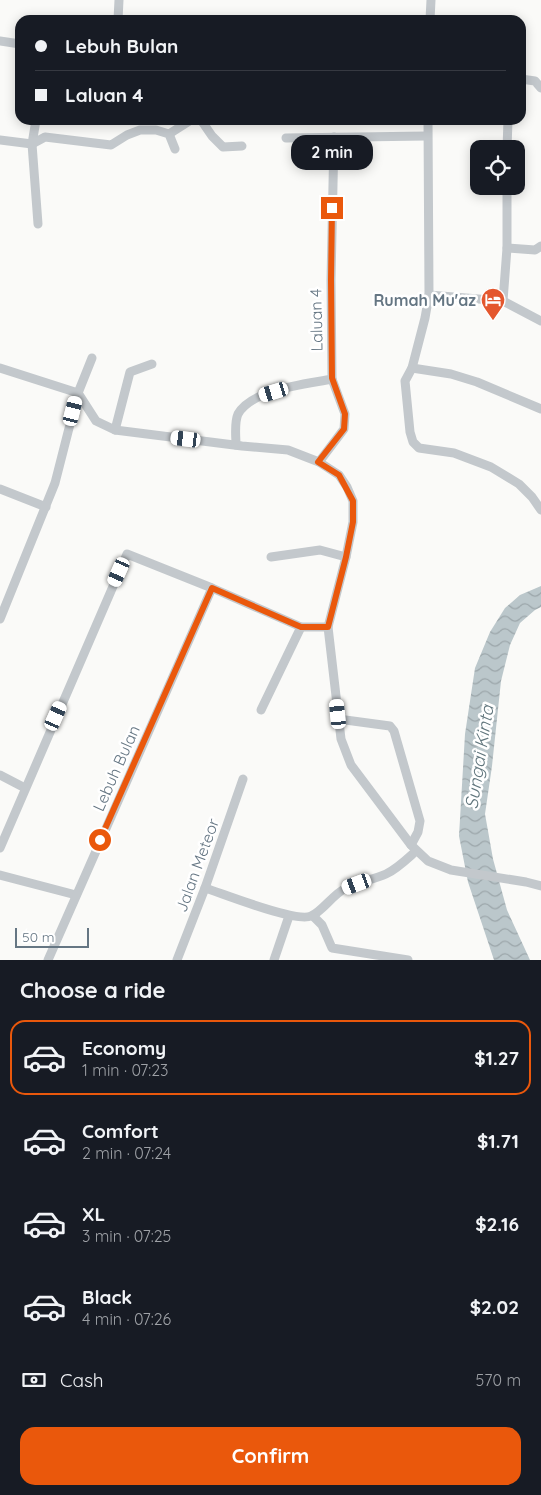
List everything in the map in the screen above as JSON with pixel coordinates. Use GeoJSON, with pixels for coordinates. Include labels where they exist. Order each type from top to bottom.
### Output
{"type":"FeatureCollection","features":[{"type":"Feature","properties":{"kind":"street"},"geometry":{"type":"LineString","coordinates":[[118,15],[119,0]]}},
{"type":"Feature","properties":{"kind":"street"},"geometry":{"type":"LineString","coordinates":[[430,15],[431,0]]}},
{"type":"Feature","properties":{"kind":"street"},"geometry":{"type":"LineString","coordinates":[[0,41],[15,43]]}},
{"type":"Feature","properties":{"kind":"street"},"geometry":{"type":"LineString","coordinates":[[526,80],[535,81],[541,88]]}},
{"type":"Feature","properties":{"kind":"street"},"geometry":{"type":"LineString","coordinates":[[35,125],[32,144],[38,224]]}},
{"type":"Feature","properties":{"kind":"street"},"geometry":{"type":"LineString","coordinates":[[0,140],[32,144],[45,137],[111,145],[127,135],[140,130],[156,130],[169,134],[183,125]]}},
{"type":"Feature","properties":{"kind":"street"},"geometry":{"type":"LineString","coordinates":[[204,125],[223,147],[242,146]]}},
{"type":"Feature","properties":{"kind":"street"},"geometry":{"type":"LineString","coordinates":[[428,125],[429,295],[412,368],[405,382],[410,432],[413,442],[419,448],[454,453],[491,467],[520,484],[541,510]]}},
{"type":"Feature","properties":{"kind":"street"},"geometry":{"type":"LineString","coordinates":[[507,140],[508,125]]}},
{"type":"Feature","properties":{"kind":"street"},"geometry":{"type":"LineString","coordinates":[[169,134],[175,150]]}},
{"type":"Feature","properties":{"kind":"street"},"geometry":{"type":"LineString","coordinates":[[286,138],[428,136]]}},
{"type":"Feature","properties":{"kind":"street","name":"Laluan 4"},"geometry":{"type":"LineString","coordinates":[[318,462],[344,429],[345,414],[332,378],[331,280],[334,137]]}},
{"type":"Feature","properties":{"kind":"street"},"geometry":{"type":"LineString","coordinates":[[503,301],[507,248],[507,195]]}},
{"type":"Feature","properties":{"kind":"street"},"geometry":{"type":"LineString","coordinates":[[507,248],[535,250],[541,246]]}},
{"type":"Feature","properties":{"kind":"street"},"geometry":{"type":"LineString","coordinates":[[429,295],[503,301],[541,322]]}},
{"type":"Feature","properties":{"kind":"street"},"geometry":{"type":"LineString","coordinates":[[0,619],[55,483],[78,393],[92,358]]}},
{"type":"Feature","properties":{"kind":"street"},"geometry":{"type":"LineString","coordinates":[[115,430],[130,372],[152,364]]}},
{"type":"Feature","properties":{"kind":"street"},"geometry":{"type":"LineString","coordinates":[[0,368],[78,393],[96,421],[115,430],[288,450],[318,462],[339,475],[353,501],[353,522],[328,627],[341,740],[351,765],[413,848],[428,861],[451,870],[541,886]]}},
{"type":"Feature","properties":{"kind":"street"},"geometry":{"type":"LineString","coordinates":[[412,368],[451,374],[477,382],[541,409]]}},
{"type":"Feature","properties":{"kind":"street"},"geometry":{"type":"LineString","coordinates":[[236,445],[236,420],[243,407],[260,396],[332,378]]}},
{"type":"Feature","properties":{"kind":"street"},"geometry":{"type":"LineString","coordinates":[[0,488],[46,507]]}},
{"type":"Feature","properties":{"kind":"street"},"geometry":{"type":"LineString","coordinates":[[272,557],[320,550],[346,557]]}},
{"type":"Feature","properties":{"kind":"street"},"geometry":{"type":"LineString","coordinates":[[0,848],[127,554],[212,588],[301,627],[328,627]]}},
{"type":"Feature","properties":{"kind":"street","name":"Lebuh Bulan"},"geometry":{"type":"LineString","coordinates":[[48,960],[212,588]]}},
{"type":"Feature","properties":{"kind":"street"},"geometry":{"type":"LineString","coordinates":[[261,710],[301,627]]}},
{"type":"Feature","properties":{"kind":"street"},"geometry":{"type":"LineString","coordinates":[[205,888],[289,916],[305,918],[313,916],[330,899],[346,888],[387,874],[405,861],[413,848],[420,822],[394,731],[390,726],[338,719]]}},
{"type":"Feature","properties":{"kind":"street"},"geometry":{"type":"LineString","coordinates":[[0,775],[25,788]]}},
{"type":"Feature","properties":{"kind":"street","name":"Jalan Meteor"},"geometry":{"type":"LineString","coordinates":[[177,960],[205,888],[243,779]]}},
{"type":"Feature","properties":{"kind":"street"},"geometry":{"type":"LineString","coordinates":[[0,874],[76,895]]}},
{"type":"Feature","properties":{"kind":"street"},"geometry":{"type":"LineString","coordinates":[[274,960],[289,916]]}},
{"type":"Feature","properties":{"kind":"street"},"geometry":{"type":"LineString","coordinates":[[313,916],[322,925],[332,948],[408,960]]}},
{"type":"Feature","properties":{"kind":"water","name":"Sungai Kinta"},"geometry":{"type":"Polygon","coordinates":[[[541,586],[541,607],[520,623],[510,645],[501,681],[485,814],[493,859],[507,910],[530,960],[494,960],[468,882],[459,836],[465,734],[475,668],[490,632],[505,608],[520,595],[541,586]]]}},
{"type":"Feature","properties":{"kind":"place","name":"Rumah Mu'az"},"geometry":{"type":"Point","coordinates":[493,321]}},
{"type":"Feature","properties":{"kind":"route"},"geometry":{"type":"LineString","coordinates":[[100,840],[212,588],[301,627],[328,627],[353,522],[353,501],[347,487],[339,475],[318,462],[344,429],[345,414],[332,378],[332,208]]}}]}
